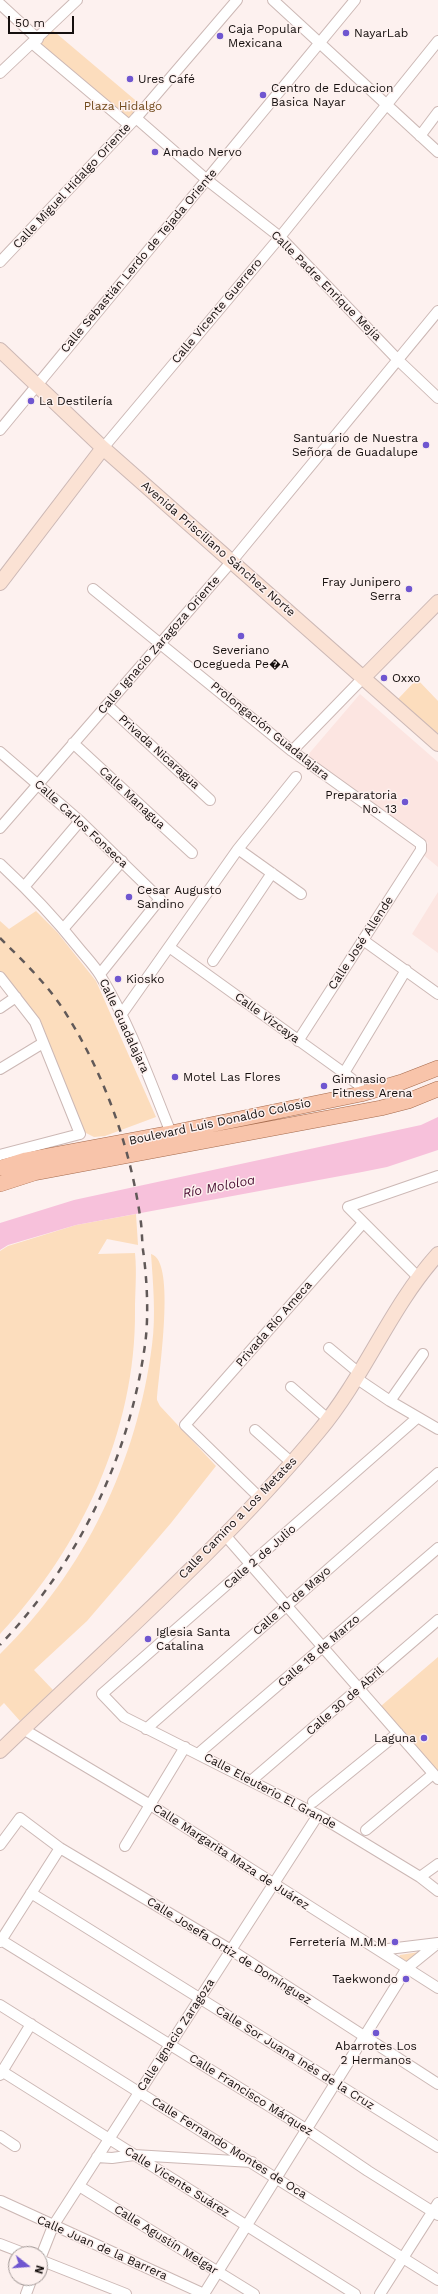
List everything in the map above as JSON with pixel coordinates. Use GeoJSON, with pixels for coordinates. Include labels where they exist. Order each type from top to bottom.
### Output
{"type":"FeatureCollection","features":[{"type":"Feature","properties":{"kind":"main road","name":"Boulevard Luis Donaldo Colosio"},"geometry":{"type":"LineString","coordinates":[[0,1168],[26,1160],[171,1133],[361,1094],[402,1082],[438,1068]]}},
{"type":"Feature","properties":{"kind":"main road","name":"Boulevard Luis Donaldo Colosio"},"geometry":{"type":"LineString","coordinates":[[0,1184],[34,1173],[170,1149],[381,1108],[408,1101],[438,1089]]}},
{"type":"Feature","properties":{"kind":"street"},"geometry":{"type":"LineString","coordinates":[[0,73],[35,42],[77,0]]}},
{"type":"Feature","properties":{"kind":"street","name":"Calle Miguel Hidalgo Oriente"},"geometry":{"type":"LineString","coordinates":[[0,262],[133,122],[237,0]]}},
{"type":"Feature","properties":{"kind":"street"},"geometry":{"type":"LineString","coordinates":[[272,0],[438,152]]}},
{"type":"Feature","properties":{"kind":"street","name":"Calle Sebastián Lerdo de Tejada Oriente"},"geometry":{"type":"LineString","coordinates":[[0,430],[35,385],[207,180],[355,0]]}},
{"type":"Feature","properties":{"kind":"street","name":"Calle Padre Enrique Mejía"},"geometry":{"type":"LineString","coordinates":[[0,4],[35,42],[133,122],[280,237],[399,361],[438,398]]}},
{"type":"Feature","properties":{"kind":"street","name":"Calle Vicente Guerrero"},"geometry":{"type":"LineString","coordinates":[[0,583],[103,448],[280,237],[438,41]]}},
{"type":"Feature","properties":{"kind":"street"},"geometry":{"type":"LineString","coordinates":[[420,136],[438,112]]}},
{"type":"Feature","properties":{"kind":"street","name":"Calle Ignacio Zaragoza Oriente"},"geometry":{"type":"LineString","coordinates":[[0,828],[232,561],[399,361],[438,311]]}},
{"type":"Feature","properties":{"kind":"street","name":"Avenida Prisciliano Sánchez Norte"},"geometry":{"type":"LineString","coordinates":[[0,350],[35,385],[103,448],[438,744]]}},
{"type":"Feature","properties":{"kind":"street","name":"Prolongación Guadalajara"},"geometry":{"type":"LineString","coordinates":[[93,589],[161,642],[292,751],[420,844]]}},
{"type":"Feature","properties":{"kind":"street"},"geometry":{"type":"LineString","coordinates":[[292,751],[438,602]]}},
{"type":"Feature","properties":{"kind":"street","name":"Privada Nicaragua"},"geometry":{"type":"LineString","coordinates":[[107,705],[210,800]]}},
{"type":"Feature","properties":{"kind":"street","name":"Calle Managua"},"geometry":{"type":"LineString","coordinates":[[73,743],[192,853]]}},
{"type":"Feature","properties":{"kind":"street","name":"Calle Carlos Fonseca"},"geometry":{"type":"LineString","coordinates":[[0,752],[80,821],[160,899],[100,974]]}},
{"type":"Feature","properties":{"kind":"street"},"geometry":{"type":"LineString","coordinates":[[121,1015],[238,849],[296,777]]}},
{"type":"Feature","properties":{"kind":"street"},"geometry":{"type":"LineString","coordinates":[[24,887],[80,821]]}},
{"type":"Feature","properties":{"kind":"street","name":"Calle José Allende"},"geometry":{"type":"LineString","coordinates":[[298,1041],[421,850],[420,844]]}},
{"type":"Feature","properties":{"kind":"street"},"geometry":{"type":"LineString","coordinates":[[238,849],[301,894]]}},
{"type":"Feature","properties":{"kind":"street"},"geometry":{"type":"LineString","coordinates":[[63,929],[122,861]]}},
{"type":"Feature","properties":{"kind":"street","name":"Calle Guadalajara"},"geometry":{"type":"LineString","coordinates":[[0,864],[24,887],[63,929],[100,974],[121,1015],[171,1133],[170,1149]]}},
{"type":"Feature","properties":{"kind":"street"},"geometry":{"type":"LineString","coordinates":[[213,961],[272,873]]}},
{"type":"Feature","properties":{"kind":"street"},"geometry":{"type":"LineString","coordinates":[[363,940],[438,994]]}},
{"type":"Feature","properties":{"kind":"street","name":"Calle Vizcaya"},"geometry":{"type":"LineString","coordinates":[[169,947],[344,1073],[359,1085],[361,1094]]}},
{"type":"Feature","properties":{"kind":"street"},"geometry":{"type":"LineString","coordinates":[[344,1073],[406,970]]}},
{"type":"Feature","properties":{"kind":"street"},"geometry":{"type":"LineString","coordinates":[[0,977],[34,1022],[80,1134],[0,1155]]}},
{"type":"Feature","properties":{"kind":"street"},"geometry":{"type":"LineString","coordinates":[[0,1008],[16,997]]}},
{"type":"Feature","properties":{"kind":"street"},"geometry":{"type":"LineString","coordinates":[[0,1069],[43,1043]]}},
{"type":"Feature","properties":{"kind":"street"},"geometry":{"type":"LineString","coordinates":[[417,1276],[348,1207],[438,1176]]}},
{"type":"Feature","properties":{"kind":"street","name":"Privada Río Ameca"},"geometry":{"type":"LineString","coordinates":[[260,1498],[185,1425],[363,1223]]}},
{"type":"Feature","properties":{"kind":"street","name":"Calle Camino a Los Metates"},"geometry":{"type":"LineString","coordinates":[[0,1751],[224,1534],[292,1463],[329,1420],[358,1376],[392,1314],[417,1276],[438,1254]]}},
{"type":"Feature","properties":{"kind":"street"},"geometry":{"type":"LineString","coordinates":[[329,1348],[358,1376],[390,1401],[438,1429]]}},
{"type":"Feature","properties":{"kind":"street"},"geometry":{"type":"LineString","coordinates":[[390,1401],[423,1354]]}},
{"type":"Feature","properties":{"kind":"street"},"geometry":{"type":"LineString","coordinates":[[291,1388],[329,1420]]}},
{"type":"Feature","properties":{"kind":"street","name":"Calle 2 de Julio"},"geometry":{"type":"LineString","coordinates":[[102,1694],[251,1566],[417,1418]]}},
{"type":"Feature","properties":{"kind":"street"},"geometry":{"type":"LineString","coordinates":[[255,1430],[292,1463]]}},
{"type":"Feature","properties":{"kind":"street","name":"Calle 10 de Mayo"},"geometry":{"type":"LineString","coordinates":[[146,1729],[287,1607],[438,1473]]}},
{"type":"Feature","properties":{"kind":"street"},"geometry":{"type":"LineString","coordinates":[[224,1534],[436,1776],[366,1830]]}},
{"type":"Feature","properties":{"kind":"street","name":"Calle 18 de Marzo"},"geometry":{"type":"LineString","coordinates":[[199,1753],[438,1548]]}},
{"type":"Feature","properties":{"kind":"street","name":"Calle 30 de Abril"},"geometry":{"type":"LineString","coordinates":[[252,1780],[360,1689],[438,1620]]}},
{"type":"Feature","properties":{"kind":"street","name":"Calle Eleuterio El Grande"},"geometry":{"type":"LineString","coordinates":[[102,1694],[124,1717],[146,1729],[199,1753],[318,1815],[420,1877],[438,1891]]}},
{"type":"Feature","properties":{"kind":"street","name":"Calle Margarita Maza de Juárez"},"geometry":{"type":"LineString","coordinates":[[23,1729],[152,1806],[438,1988]]}},
{"type":"Feature","properties":{"kind":"street"},"geometry":{"type":"LineString","coordinates":[[313,1802],[398,1733]]}},
{"type":"Feature","properties":{"kind":"street"},"geometry":{"type":"LineString","coordinates":[[125,1846],[152,1806],[185,1747]]}},
{"type":"Feature","properties":{"kind":"street","name":"Calle Ignacio Zaragoza"},"geometry":{"type":"LineString","coordinates":[[45,2246],[53,2226],[199,1997],[318,1815]]}},
{"type":"Feature","properties":{"kind":"street","name":"Calle Josefa Ortiz de Domínguez"},"geometry":{"type":"LineString","coordinates":[[0,1845],[20,1818],[60,1848],[231,1950],[438,2084]]}},
{"type":"Feature","properties":{"kind":"street"},"geometry":{"type":"LineString","coordinates":[[1,1941],[60,1848]]}},
{"type":"Feature","properties":{"kind":"street"},"geometry":{"type":"LineString","coordinates":[[420,1877],[438,1864]]}},
{"type":"Feature","properties":{"kind":"street","name":"Calle Sor Juana Inés de la Cruz"},"geometry":{"type":"LineString","coordinates":[[31,1893],[438,2147]]}},
{"type":"Feature","properties":{"kind":"street","name":"Calle Francisco Márquez"},"geometry":{"type":"LineString","coordinates":[[1,1941],[306,2129],[435,2214]]}},
{"type":"Feature","properties":{"kind":"street"},"geometry":{"type":"LineString","coordinates":[[380,1950],[438,1943]]}},
{"type":"Feature","properties":{"kind":"street"},"geometry":{"type":"LineString","coordinates":[[204,2294],[407,1968],[438,1943]]}},
{"type":"Feature","properties":{"kind":"street","name":"Calle Fernando Montes de Oca"},"geometry":{"type":"LineString","coordinates":[[0,2005],[254,2162],[276,2178],[438,2280]]}},
{"type":"Feature","properties":{"kind":"street"},"geometry":{"type":"LineString","coordinates":[[1,2073],[31,2024]]}},
{"type":"Feature","properties":{"kind":"street","name":"Calle Vicente Suárez"},"geometry":{"type":"LineString","coordinates":[[1,2073],[134,2154],[355,2294]]}},
{"type":"Feature","properties":{"kind":"street"},"geometry":{"type":"LineString","coordinates":[[0,2136],[15,2146]]}},
{"type":"Feature","properties":{"kind":"street"},"geometry":{"type":"LineString","coordinates":[[97,2157],[112,2158],[134,2154],[254,2162]]}},
{"type":"Feature","properties":{"kind":"street","name":"Calle Agustín Melgar"},"geometry":{"type":"LineString","coordinates":[[79,2186],[254,2294]]}},
{"type":"Feature","properties":{"kind":"street","name":"Calle Juan de la Barrera"},"geometry":{"type":"LineString","coordinates":[[1,2201],[204,2294]]}},
{"type":"Feature","properties":{"kind":"street"},"geometry":{"type":"LineString","coordinates":[[380,2294],[403,2258],[435,2214],[438,2202]]}},
{"type":"Feature","properties":{"kind":"street"},"geometry":{"type":"LineString","coordinates":[[48,2262],[126,2294]]}},
{"type":"Feature","properties":{"kind":"shaded area","name":"Preparatoria No. 13"},"geometry":{"type":"Polygon","coordinates":[[[360,694],[438,762],[438,867],[421,853],[428,843],[307,756],[360,694]]]}},
{"type":"Feature","properties":{"kind":"shaded area"},"geometry":{"type":"Polygon","coordinates":[[[438,892],[438,953],[412,934],[438,892]]]}},
{"type":"Feature","properties":{"kind":"green space","name":"Plaza Hidalgo"},"geometry":{"type":"Polygon","coordinates":[[[50,28],[147,110],[130,128],[33,44],[50,28]]]}},
{"type":"Feature","properties":{"kind":"green space"},"geometry":{"type":"Polygon","coordinates":[[[417,679],[438,701],[438,736],[398,699],[417,679]]]}},
{"type":"Feature","properties":{"kind":"green space"},"geometry":{"type":"Polygon","coordinates":[[[36,911],[57,932],[96,981],[156,1117],[105,1136],[94,1137],[80,1130],[37,1016],[0,972],[0,921],[9,929],[36,911]]]}},
{"type":"Feature","properties":{"kind":"green space"},"geometry":{"type":"Polygon","coordinates":[[[136,1214],[138,1245],[107,1239],[98,1254],[135,1253],[136,1282],[133,1356],[126,1400],[114,1443],[98,1485],[79,1526],[29,1601],[0,1634],[0,1251],[8,1246],[76,1225],[136,1214]]]}},
{"type":"Feature","properties":{"kind":"green space"},"geometry":{"type":"Polygon","coordinates":[[[151,1254],[159,1261],[163,1276],[165,1297],[157,1400],[160,1406],[216,1466],[171,1523],[87,1621],[34,1670],[53,1690],[20,1721],[4,1703],[0,1707],[0,1654],[30,1622],[58,1587],[81,1551],[102,1512],[120,1472],[134,1431],[145,1388],[152,1345],[154,1311],[151,1254]]]}},
{"type":"Feature","properties":{"kind":"green space","name":"Laguna"},"geometry":{"type":"Polygon","coordinates":[[[438,1657],[438,1771],[381,1706],[438,1657]]]}},
{"type":"Feature","properties":{"kind":"green space"},"geometry":{"type":"Polygon","coordinates":[[[419,1952],[408,1962],[399,1957],[400,1955],[419,1952]]]}},
{"type":"Feature","properties":{"kind":"water","name":"Río Mololoa"},"geometry":{"type":"Polygon","coordinates":[[[438,1117],[438,1150],[387,1167],[76,1225],[8,1245],[0,1250],[0,1223],[74,1200],[421,1125],[438,1117]]]}},
{"type":"Feature","properties":{"kind":"railway"},"geometry":{"type":"LineString","coordinates":[[0,938],[49,990],[63,1009],[91,1058],[114,1112],[123,1139],[136,1195],[146,1273],[147,1310],[145,1345],[137,1387],[127,1428],[113,1468],[96,1506],[54,1579],[28,1613],[0,1645]]}},
{"type":"Feature","properties":{"kind":"place","name":"NayarLab"},"geometry":{"type":"Point","coordinates":[346,33]}},
{"type":"Feature","properties":{"kind":"place","name":"Caja Popular Mexicana"},"geometry":{"type":"Point","coordinates":[220,36]}},
{"type":"Feature","properties":{"kind":"place","name":"Ures Café"},"geometry":{"type":"Point","coordinates":[130,79]}},
{"type":"Feature","properties":{"kind":"place","name":"Centro de Educacion Basica Nayar"},"geometry":{"type":"Point","coordinates":[263,95]}},
{"type":"Feature","properties":{"kind":"place","name":"Amado Nervo"},"geometry":{"type":"Point","coordinates":[155,152]}},
{"type":"Feature","properties":{"kind":"place","name":"La Destilería"},"geometry":{"type":"Point","coordinates":[31,401]}},
{"type":"Feature","properties":{"kind":"place","name":"Santuario de Nuestra Señora de Guadalupe"},"geometry":{"type":"Point","coordinates":[426,445]}},
{"type":"Feature","properties":{"kind":"place","name":"Fray Junipero Serra"},"geometry":{"type":"Point","coordinates":[409,589]}},
{"type":"Feature","properties":{"kind":"place","name":"Severiano Ocegueda Pe�A"},"geometry":{"type":"Point","coordinates":[241,636]}},
{"type":"Feature","properties":{"kind":"place","name":"Oxxo"},"geometry":{"type":"Point","coordinates":[384,678]}},
{"type":"Feature","properties":{"kind":"place","name":"Preparatoria No. 13"},"geometry":{"type":"Point","coordinates":[405,802]}},
{"type":"Feature","properties":{"kind":"place","name":"Cesar Augusto Sandino"},"geometry":{"type":"Point","coordinates":[129,897]}},
{"type":"Feature","properties":{"kind":"place","name":"Kiosko"},"geometry":{"type":"Point","coordinates":[118,979]}},
{"type":"Feature","properties":{"kind":"place","name":"Motel Las Flores"},"geometry":{"type":"Point","coordinates":[175,1077]}},
{"type":"Feature","properties":{"kind":"place","name":"Gimnasio Fitness Arena"},"geometry":{"type":"Point","coordinates":[324,1086]}},
{"type":"Feature","properties":{"kind":"place","name":"Iglesia Santa Catalina"},"geometry":{"type":"Point","coordinates":[148,1639]}},
{"type":"Feature","properties":{"kind":"place","name":"Laguna"},"geometry":{"type":"Point","coordinates":[424,1738]}},
{"type":"Feature","properties":{"kind":"place","name":"Ferretería M.M.M"},"geometry":{"type":"Point","coordinates":[395,1942]}},
{"type":"Feature","properties":{"kind":"place","name":"Taekwondo"},"geometry":{"type":"Point","coordinates":[406,1979]}},
{"type":"Feature","properties":{"kind":"place","name":"Abarrotes Los 2 Hermanos"},"geometry":{"type":"Point","coordinates":[376,2033]}}]}
